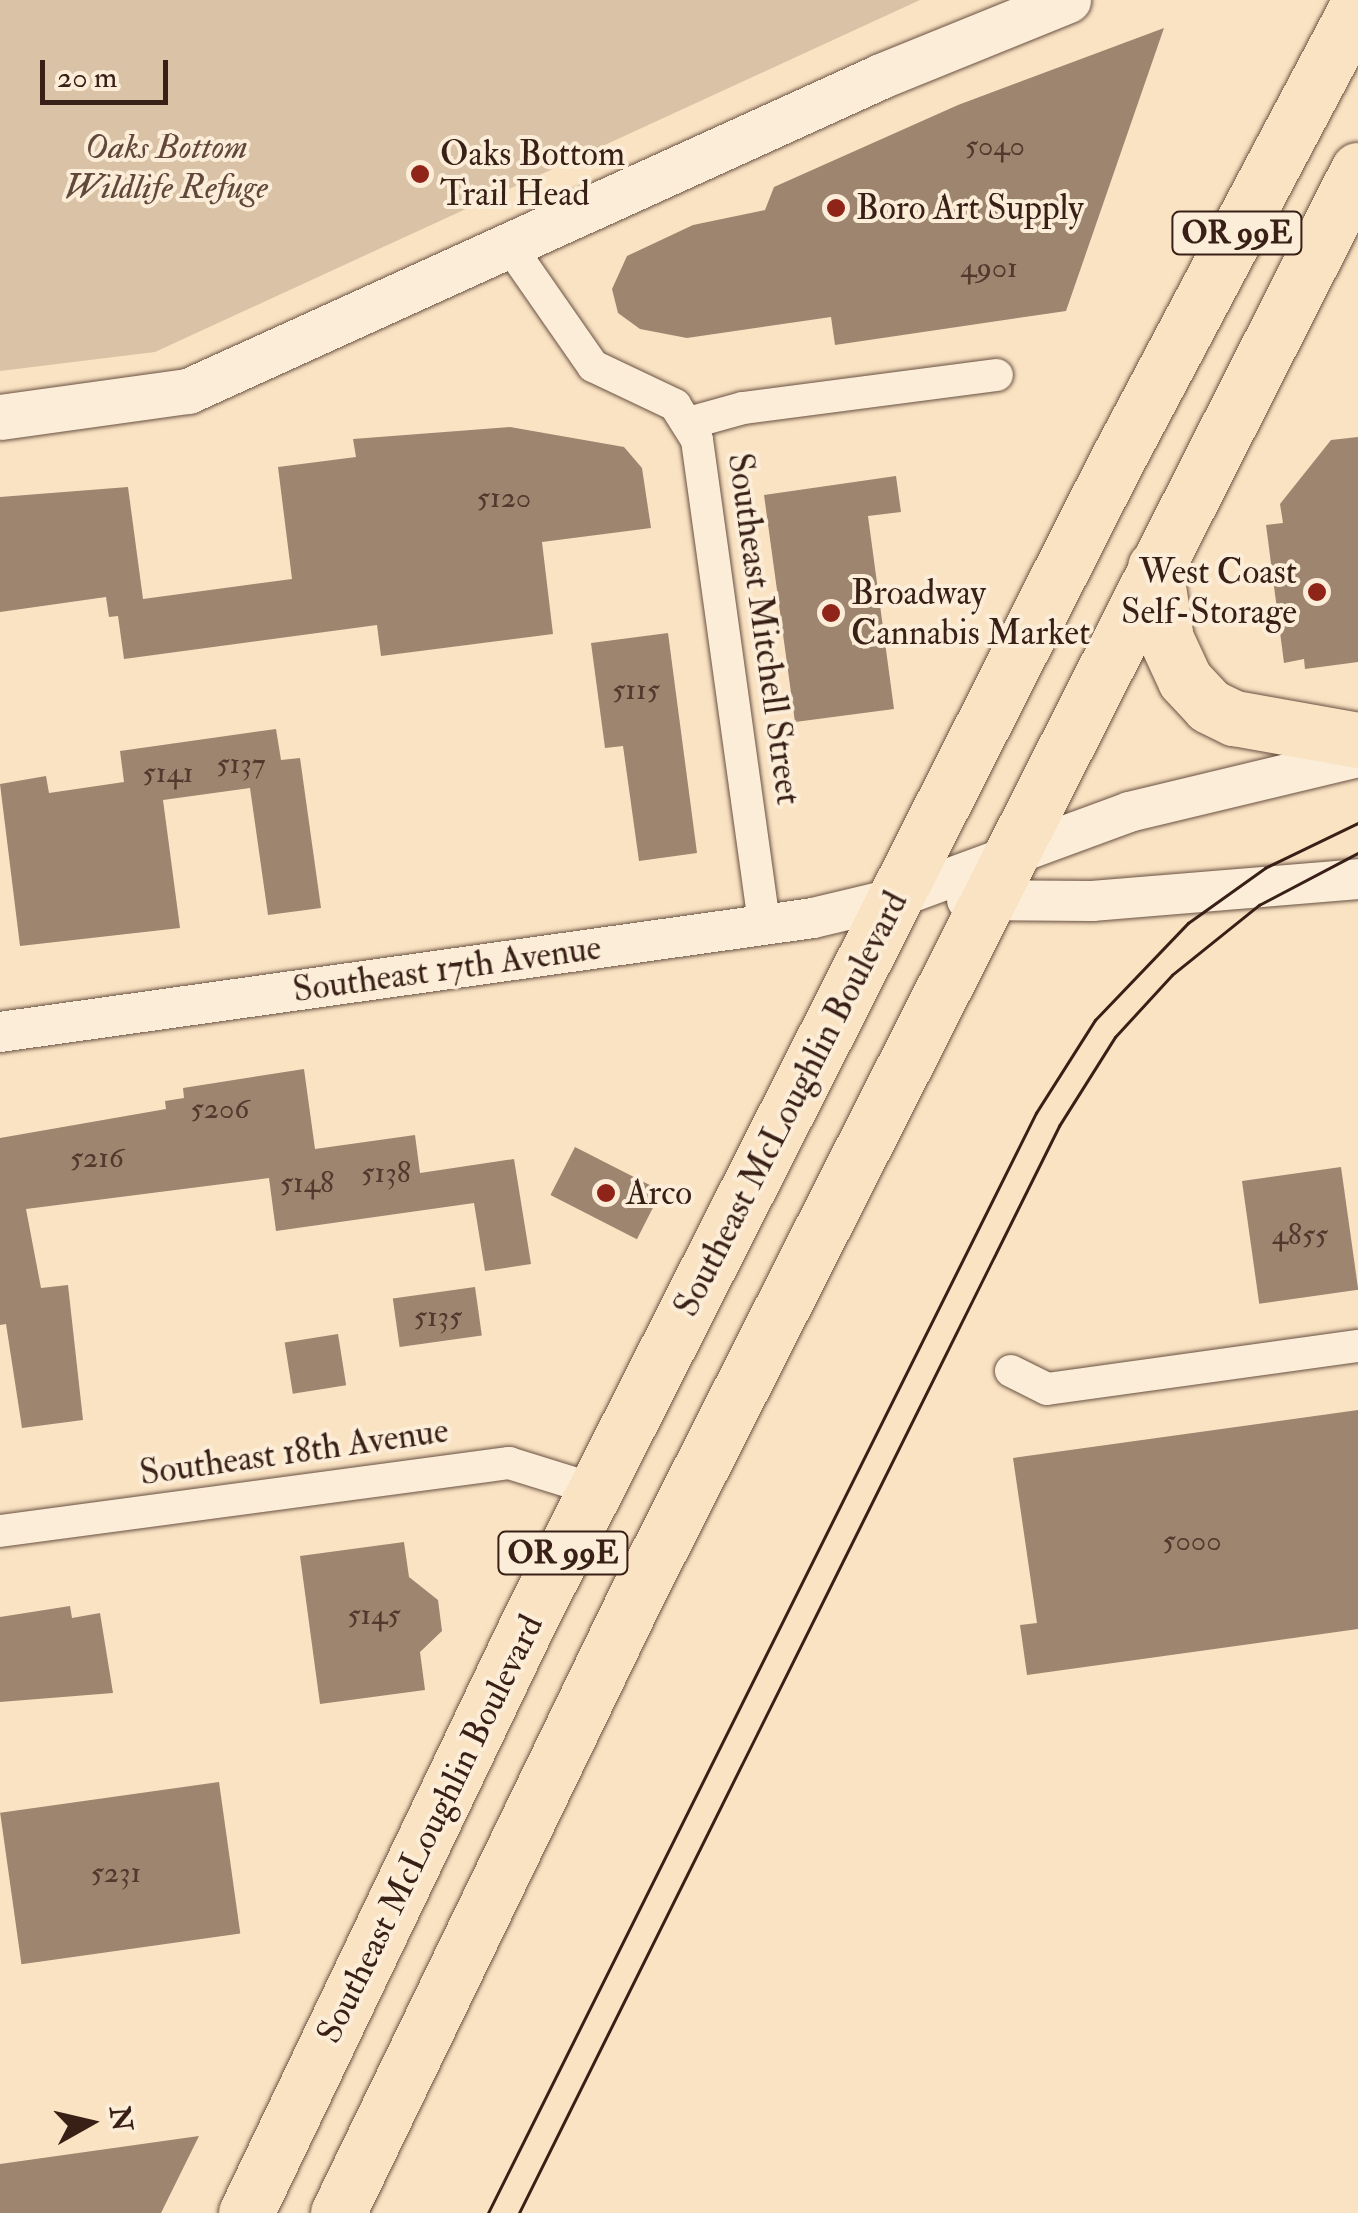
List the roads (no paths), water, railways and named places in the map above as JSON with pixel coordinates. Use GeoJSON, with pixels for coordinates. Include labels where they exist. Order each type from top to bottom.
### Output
{"type":"FeatureCollection","features":[{"type":"Feature","properties":{"kind":"highway","name":"Southeast McLoughlin Boulevard"},"geometry":{"type":"LineString","coordinates":[[246,2213],[596,1490],[893,899],[1358,5]]}},
{"type":"Feature","properties":{"kind":"highway","name":"OR 99E"},"geometry":{"type":"LineString","coordinates":[[338,2213],[638,1592],[1358,170]]}},
{"type":"Feature","properties":{"kind":"highway"},"geometry":{"type":"LineString","coordinates":[[1155,567],[1166,639],[1185,680],[1209,706],[1234,718],[1358,740]]}},
{"type":"Feature","properties":{"kind":"main road"},"geometry":{"type":"LineString","coordinates":[[0,417],[188,391],[511,248],[881,76],[1068,0]]}},
{"type":"Feature","properties":{"kind":"street","name":"Southeast Mitchell Street"},"geometry":{"type":"LineString","coordinates":[[511,248],[592,366],[658,394],[688,423],[705,468],[764,925]]}},
{"type":"Feature","properties":{"kind":"street"},"geometry":{"type":"LineString","coordinates":[[688,423],[714,412],[997,375]]}},
{"type":"Feature","properties":{"kind":"street","name":"Southeast 17th Avenue"},"geometry":{"type":"LineString","coordinates":[[0,1032],[764,925],[997,879],[1129,812],[1358,757]]}},
{"type":"Feature","properties":{"kind":"street","name":"Southeast 17th Avenue"},"geometry":{"type":"LineString","coordinates":[[997,879],[1092,901],[1358,879]]}},
{"type":"Feature","properties":{"kind":"street"},"geometry":{"type":"LineString","coordinates":[[1011,1371],[1047,1389],[1358,1346]]}},
{"type":"Feature","properties":{"kind":"street","name":"Southeast 18th Avenue"},"geometry":{"type":"LineString","coordinates":[[0,1532],[510,1463],[596,1490]]}},
{"type":"Feature","properties":{"kind":"tram line"},"geometry":{"type":"LineString","coordinates":[[488,2213],[1036,1113],[1095,1020],[1188,923],[1265,868],[1358,823]]}},
{"type":"Feature","properties":{"kind":"tram line"},"geometry":{"type":"LineString","coordinates":[[519,2213],[1059,1126],[1115,1037],[1172,975],[1259,905],[1358,853]]}},
{"type":"Feature","properties":{"kind":"place","name":"Oaks Bottom Trail Head"},"geometry":{"type":"Point","coordinates":[420,174]}},
{"type":"Feature","properties":{"kind":"place","name":"Boro Art Supply"},"geometry":{"type":"Point","coordinates":[836,208]}},
{"type":"Feature","properties":{"kind":"place","name":"West Coast Self-Storage"},"geometry":{"type":"Point","coordinates":[1317,592]}},
{"type":"Feature","properties":{"kind":"place","name":"Broadway Cannabis Market"},"geometry":{"type":"Point","coordinates":[831,613]}},
{"type":"Feature","properties":{"kind":"place","name":"Arco"},"geometry":{"type":"Point","coordinates":[606,1193]}},
{"type":"Feature","properties":{"kind":"park label","name":"Oaks Bottom Wildlife Refuge"},"geometry":{"type":"Point","coordinates":[166,167]}}]}
